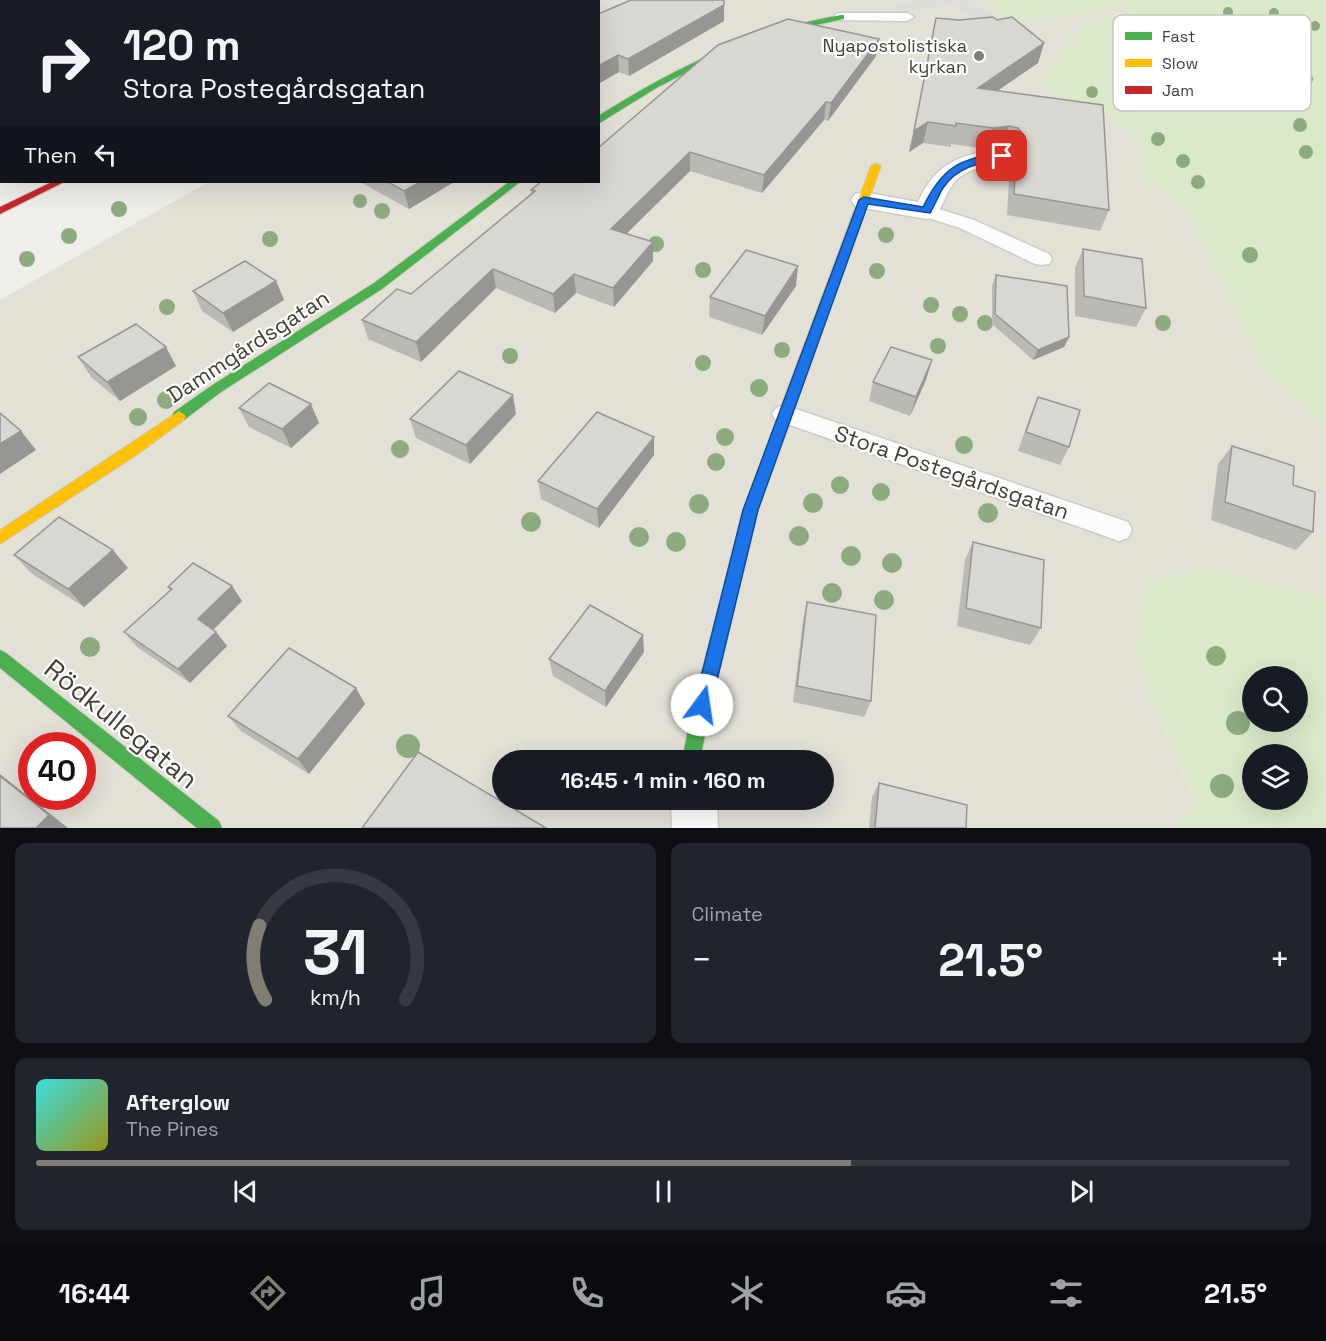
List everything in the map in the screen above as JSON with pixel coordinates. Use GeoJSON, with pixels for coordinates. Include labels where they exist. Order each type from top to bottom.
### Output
{"type":"FeatureCollection","features":[{"type":"Feature","properties":{"kind":"main road"},"geometry":{"type":"LineString","coordinates":[[600,120],[649,87],[734,45],[821,18],[841,17]]}},
{"type":"Feature","properties":{"kind":"main road"},"geometry":{"type":"LineString","coordinates":[[693,750],[751,510],[876,166]]}},
{"type":"Feature","properties":{"kind":"main road"},"geometry":{"type":"LineString","coordinates":[[0,211],[57,183]]}},
{"type":"Feature","properties":{"kind":"main road","name":"Dammgårdsgatan"},"geometry":{"type":"LineString","coordinates":[[0,538],[133,450],[216,389],[378,286],[514,183]]}},
{"type":"Feature","properties":{"kind":"main road","name":"Rödkullegatan"},"geometry":{"type":"LineString","coordinates":[[0,658],[212,828]]}},
{"type":"Feature","properties":{"kind":"street"},"geometry":{"type":"LineString","coordinates":[[864,200],[926,211],[939,185],[950,174],[963,165],[1002,156]]}},
{"type":"Feature","properties":{"kind":"street"},"geometry":{"type":"LineString","coordinates":[[694,810],[695,828]]}},
{"type":"Feature","properties":{"kind":"lane"},"geometry":{"type":"LineString","coordinates":[[841,17],[907,17]]}},
{"type":"Feature","properties":{"kind":"lane"},"geometry":{"type":"LineString","coordinates":[[926,211],[967,224],[1042,259]]}},
{"type":"Feature","properties":{"kind":"lane","name":"Stora Postegårdsgatan"},"geometry":{"type":"LineString","coordinates":[[784,414],[1119,530]]}},
{"type":"Feature","properties":{"kind":"shaded area"},"geometry":{"type":"Polygon","coordinates":[[[600,0],[1124,0],[1134,7],[1082,29],[1097,110],[1142,139],[1144,182],[1185,206],[1263,369],[1326,427],[1326,597],[1201,567],[1135,658],[1196,804],[1176,828],[0,828],[0,300],[206,183],[600,183],[600,0]]]}},
{"type":"Feature","properties":{"kind":"shaded area"},"geometry":{"type":"Polygon","coordinates":[[[919,0],[969,0],[994,17],[976,21],[953,4],[904,13],[893,5],[919,0]]]}},
{"type":"Feature","properties":{"kind":"green space"},"geometry":{"type":"Polygon","coordinates":[[[984,0],[1118,0],[1127,6],[1012,23],[984,0]]]}},
{"type":"Feature","properties":{"kind":"green space"},"geometry":{"type":"Polygon","coordinates":[[[1124,0],[1326,0],[1326,427],[1263,369],[1185,206],[1144,182],[1142,139],[1097,110],[1040,87],[1057,56],[1082,29],[1113,16],[1113,111],[1311,111],[1311,15],[1116,15],[1133,8],[1124,0]]]}},
{"type":"Feature","properties":{"kind":"green space"},"geometry":{"type":"Polygon","coordinates":[[[1201,567],[1326,597],[1326,828],[1176,828],[1196,803],[1135,658],[1145,584],[1201,567]]]}},
{"type":"Feature","properties":{"kind":"building"},"geometry":{"type":"Polygon","coordinates":[[[631,0],[724,0],[724,5],[628,59],[618,55],[600,65],[600,13],[631,0]]]}},
{"type":"Feature","properties":{"kind":"building"},"geometry":{"type":"Polygon","coordinates":[[[993,17],[997,20],[1012,17],[1044,43],[978,88],[1103,105],[1109,210],[1014,194],[1017,143],[1023,134],[1018,128],[1009,126],[993,128],[956,123],[956,126],[928,122],[914,131],[936,18],[959,20],[993,17]]]}},
{"type":"Feature","properties":{"kind":"building"},"geometry":{"type":"Polygon","coordinates":[[[788,19],[879,39],[831,103],[826,102],[764,175],[690,152],[611,229],[653,242],[613,288],[574,274],[553,294],[493,269],[416,342],[362,320],[397,289],[411,294],[535,191],[531,190],[540,183],[600,183],[600,146],[718,45],[788,19]]]}},
{"type":"Feature","properties":{"kind":"building"},"geometry":{"type":"Polygon","coordinates":[[[390,183],[418,183],[404,191],[390,183]]]}},
{"type":"Feature","properties":{"kind":"building"},"geometry":{"type":"Polygon","coordinates":[[[1083,249],[1142,259],[1146,308],[1084,296],[1083,249]]]}},
{"type":"Feature","properties":{"kind":"building"},"geometry":{"type":"Polygon","coordinates":[[[746,250],[798,266],[765,316],[710,297],[746,250]]]}},
{"type":"Feature","properties":{"kind":"building"},"geometry":{"type":"Polygon","coordinates":[[[245,261],[276,281],[223,313],[193,291],[245,261]]]}},
{"type":"Feature","properties":{"kind":"building"},"geometry":{"type":"Polygon","coordinates":[[[996,275],[1067,286],[1069,337],[1038,350],[995,314],[996,275]]]}},
{"type":"Feature","properties":{"kind":"building"},"geometry":{"type":"Polygon","coordinates":[[[136,324],[166,347],[107,382],[78,357],[136,324]]]}},
{"type":"Feature","properties":{"kind":"building"},"geometry":{"type":"Polygon","coordinates":[[[891,347],[932,360],[916,397],[873,382],[891,347]]]}},
{"type":"Feature","properties":{"kind":"building"},"geometry":{"type":"Polygon","coordinates":[[[459,371],[513,395],[466,445],[410,419],[459,371]]]}},
{"type":"Feature","properties":{"kind":"building"},"geometry":{"type":"Polygon","coordinates":[[[269,383],[311,404],[282,429],[239,408],[269,383]]]}},
{"type":"Feature","properties":{"kind":"building"},"geometry":{"type":"Polygon","coordinates":[[[1038,397],[1080,410],[1069,447],[1026,432],[1038,397]]]}},
{"type":"Feature","properties":{"kind":"building"},"geometry":{"type":"Polygon","coordinates":[[[597,412],[654,437],[597,509],[538,481],[597,412]]]}},
{"type":"Feature","properties":{"kind":"building"},"geometry":{"type":"Polygon","coordinates":[[[0,413],[21,431],[0,444],[0,413]]]}},
{"type":"Feature","properties":{"kind":"building"},"geometry":{"type":"Polygon","coordinates":[[[1232,446],[1294,466],[1293,485],[1315,492],[1313,532],[1225,502],[1232,446]]]}},
{"type":"Feature","properties":{"kind":"building"},"geometry":{"type":"Polygon","coordinates":[[[59,517],[113,550],[68,589],[14,555],[59,517]]]}},
{"type":"Feature","properties":{"kind":"building"},"geometry":{"type":"Polygon","coordinates":[[[973,542],[1044,560],[1041,628],[966,608],[973,542]]]}},
{"type":"Feature","properties":{"kind":"building"},"geometry":{"type":"Polygon","coordinates":[[[193,563],[232,586],[198,619],[216,632],[178,669],[124,632],[172,589],[168,587],[193,563]]]}},
{"type":"Feature","properties":{"kind":"building"},"geometry":{"type":"Polygon","coordinates":[[[807,602],[876,615],[871,701],[797,686],[807,602]]]}},
{"type":"Feature","properties":{"kind":"building"},"geometry":{"type":"Polygon","coordinates":[[[590,605],[643,635],[605,691],[549,659],[590,605]]]}},
{"type":"Feature","properties":{"kind":"building"},"geometry":{"type":"Polygon","coordinates":[[[289,648],[356,688],[298,759],[228,716],[289,648]]]}},
{"type":"Feature","properties":{"kind":"building"},"geometry":{"type":"Polygon","coordinates":[[[418,752],[492,796],[492,810],[516,810],[546,828],[362,828],[418,752]]]}},
{"type":"Feature","properties":{"kind":"building"},"geometry":{"type":"Polygon","coordinates":[[[0,776],[18,790],[18,810],[43,810],[49,815],[36,828],[0,828],[0,776]]]}},
{"type":"Feature","properties":{"kind":"building"},"geometry":{"type":"Polygon","coordinates":[[[879,783],[967,805],[966,828],[875,828],[879,783]]]}},
{"type":"Feature","properties":{"kind":"traffic: fast"},"geometry":{"type":"LineString","coordinates":[[600,120],[655,85],[744,42],[808,23],[841,17]]}},
{"type":"Feature","properties":{"kind":"traffic: fast"},"geometry":{"type":"LineString","coordinates":[[179,416],[216,389],[378,286],[514,183]]}},
{"type":"Feature","properties":{"kind":"traffic: fast"},"geometry":{"type":"LineString","coordinates":[[693,750],[702,705],[751,510],[791,399]]}},
{"type":"Feature","properties":{"kind":"traffic: fast"},"geometry":{"type":"LineString","coordinates":[[0,658],[212,828]]}},
{"type":"Feature","properties":{"kind":"traffic: slow"},"geometry":{"type":"LineString","coordinates":[[791,399],[876,166]]}},
{"type":"Feature","properties":{"kind":"traffic: slow"},"geometry":{"type":"LineString","coordinates":[[0,538],[133,450],[179,416]]}},
{"type":"Feature","properties":{"kind":"traffic: jam"},"geometry":{"type":"LineString","coordinates":[[0,211],[57,183]]}},
{"type":"Feature","properties":{"kind":"place","name":"Nyapostolistiska kyrkan"},"geometry":{"type":"Point","coordinates":[979,56]}},
{"type":"Feature","properties":{"kind":"route"},"geometry":{"type":"LineString","coordinates":[[702,705],[751,510],[796,381],[864,200],[926,211],[939,185],[950,174],[963,165],[1002,156]]}}]}
